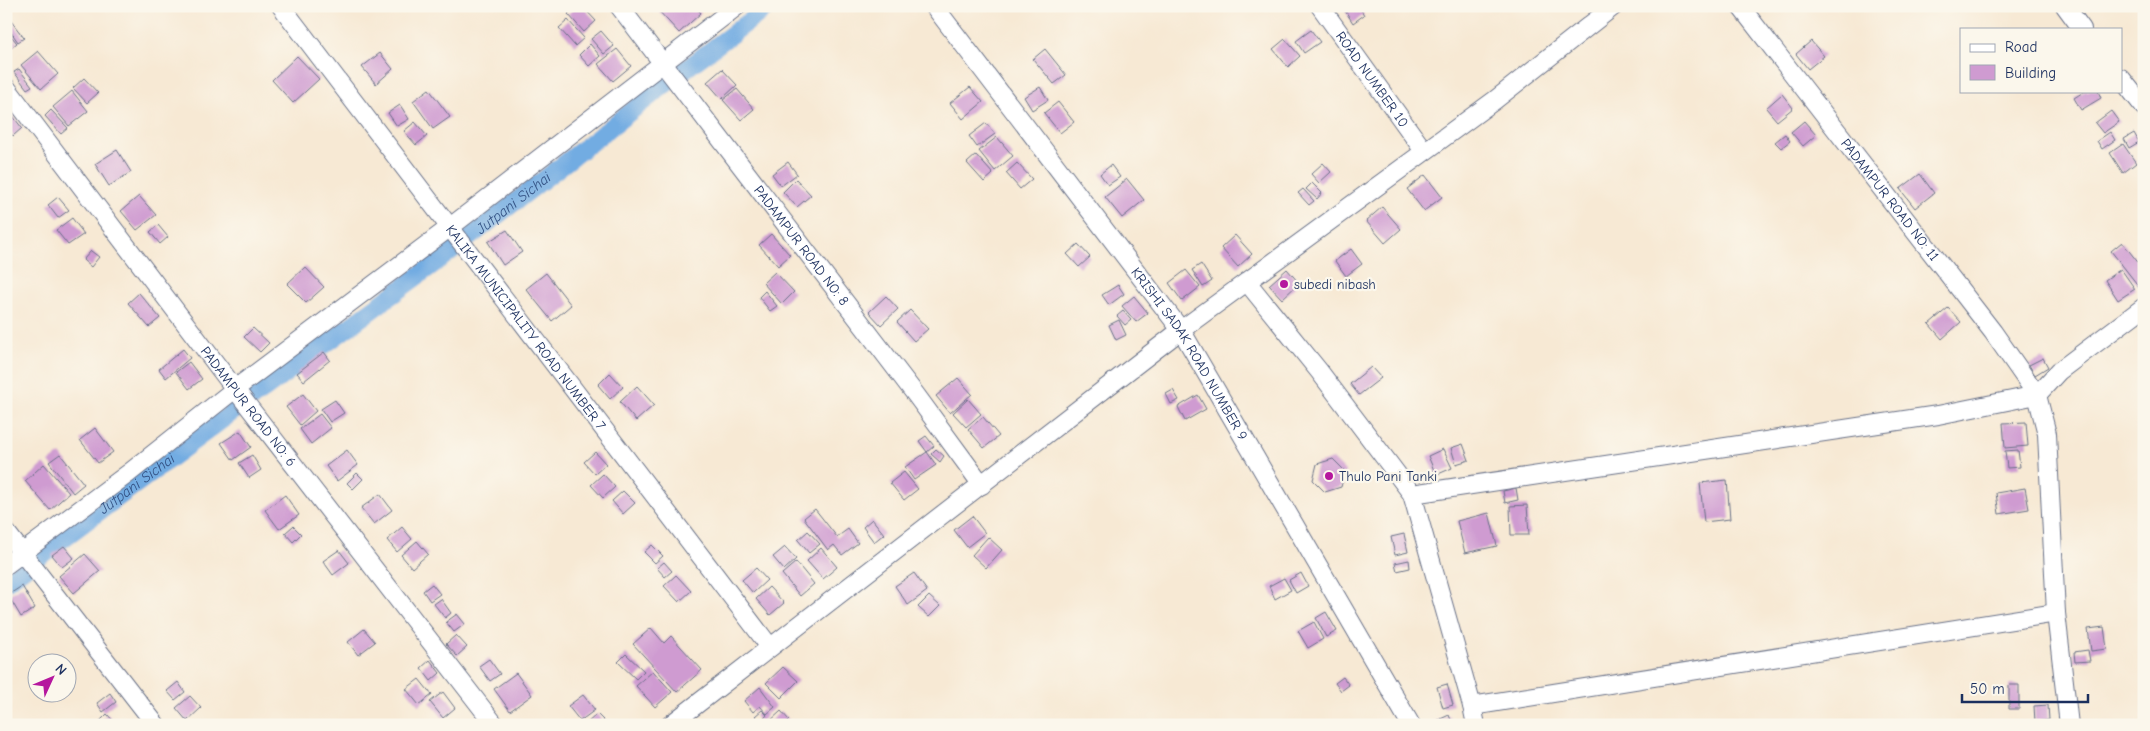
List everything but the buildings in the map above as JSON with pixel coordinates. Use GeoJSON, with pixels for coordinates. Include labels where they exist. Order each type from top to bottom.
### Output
{"type":"FeatureCollection","features":[{"type":"Feature","properties":{"kind":"street","name":"KALIKA MUNICIPALITY ROAD NUMBER 7"},"geometry":{"type":"LineString","coordinates":[[281,6],[770,647]]}},
{"type":"Feature","properties":{"kind":"street","name":"PADAMPUR ROAD NO: 8"},"geometry":{"type":"LineString","coordinates":[[619,6],[916,395],[982,485]]}},
{"type":"Feature","properties":{"kind":"street"},"geometry":{"type":"LineString","coordinates":[[6,565],[129,473],[235,389],[449,228],[737,6]]}},
{"type":"Feature","properties":{"kind":"street","name":"KRISHI SADAK ROAD NUMBER 9"},"geometry":{"type":"LineString","coordinates":[[934,6],[1181,330],[1411,725]]}},
{"type":"Feature","properties":{"kind":"street","name":"ROAD NUMBER 10"},"geometry":{"type":"LineString","coordinates":[[1320,6],[1424,151]]}},
{"type":"Feature","properties":{"kind":"street"},"geometry":{"type":"LineString","coordinates":[[670,725],[1181,330],[1496,100],[1614,6]]}},
{"type":"Feature","properties":{"kind":"street","name":"PADAMPUR ROAD NO: 11"},"geometry":{"type":"LineString","coordinates":[[1740,6],[1993,332],[2037,395]]}},
{"type":"Feature","properties":{"kind":"street"},"geometry":{"type":"LineString","coordinates":[[2065,6],[2081,28]]}},
{"type":"Feature","properties":{"kind":"street"},"geometry":{"type":"LineString","coordinates":[[2122,79],[2144,107]]}},
{"type":"Feature","properties":{"kind":"street","name":"PADAMPUR ROAD NO: 6"},"geometry":{"type":"LineString","coordinates":[[6,87],[235,389],[495,725]]}},
{"type":"Feature","properties":{"kind":"street"},"geometry":{"type":"LineString","coordinates":[[1247,282],[1319,371],[1412,494],[1476,725]]}},
{"type":"Feature","properties":{"kind":"street"},"geometry":{"type":"LineString","coordinates":[[1412,494],[1938,415],[2037,395],[2059,370],[2144,307]]}},
{"type":"Feature","properties":{"kind":"street"},"geometry":{"type":"LineString","coordinates":[[2037,395],[2047,434],[2056,613],[2069,725]]}},
{"type":"Feature","properties":{"kind":"street"},"geometry":{"type":"LineString","coordinates":[[6,532],[156,725]]}},
{"type":"Feature","properties":{"kind":"street"},"geometry":{"type":"LineString","coordinates":[[1472,706],[2056,613]]}},
{"type":"Feature","properties":{"kind":"waterway","name":"Jutpani Sichai"},"geometry":{"type":"LineString","coordinates":[[254,397],[461,244],[769,6]]}},
{"type":"Feature","properties":{"kind":"waterway","name":"Jutpani Sichai"},"geometry":{"type":"LineString","coordinates":[[40,556],[234,411]]}},
{"type":"Feature","properties":{"kind":"waterway","name":"Jutpani Sichai"},"geometry":{"type":"LineString","coordinates":[[6,582],[25,568]]}},
{"type":"Feature","properties":{"kind":"place","name":"subedi nibash"},"geometry":{"type":"Point","coordinates":[1284,284]}},
{"type":"Feature","properties":{"kind":"place","name":"Thulo Pani Tanki"},"geometry":{"type":"Point","coordinates":[1329,476]}}]}
